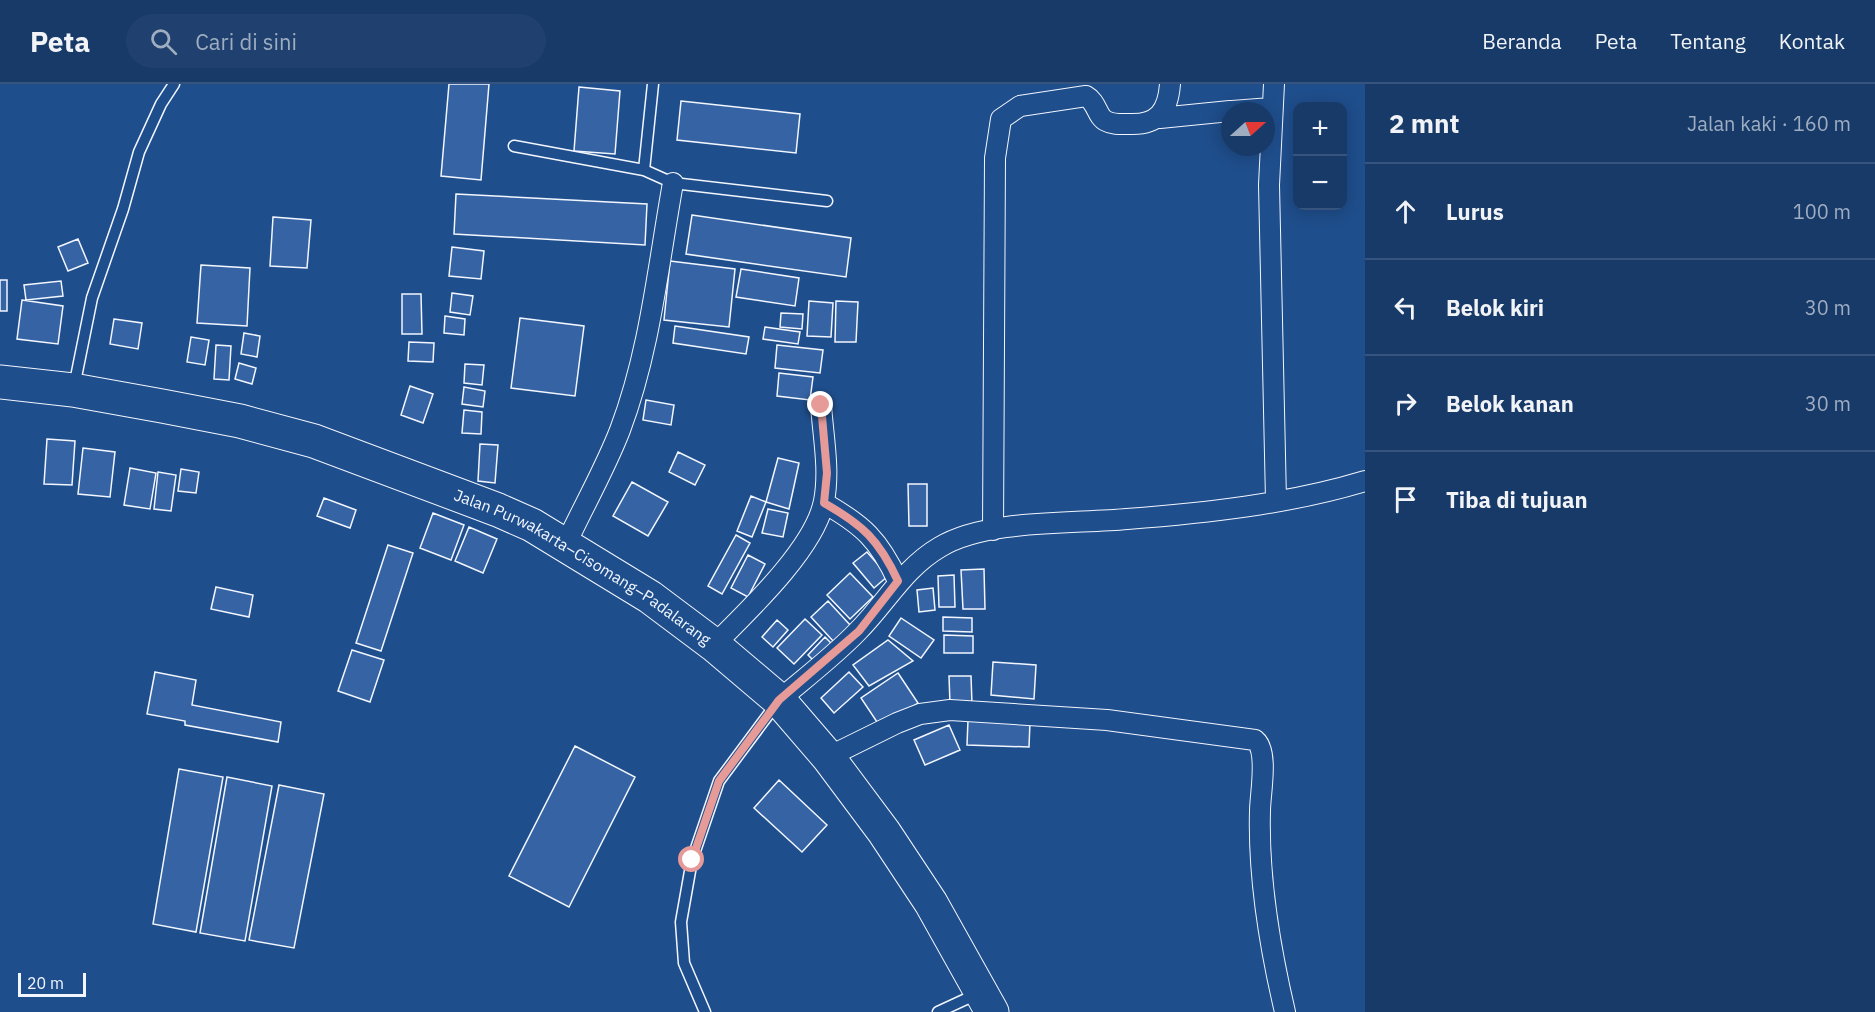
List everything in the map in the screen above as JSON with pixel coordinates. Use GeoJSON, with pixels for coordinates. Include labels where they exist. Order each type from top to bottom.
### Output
{"type":"FeatureCollection","features":[{"type":"Feature","properties":{"kind":"highway","name":"Jalan Purwakarta–Cisomang–Padalarang"},"geometry":{"type":"LineString","coordinates":[[0,382],[73,390],[240,421],[314,441],[532,525],[650,597],[714,645],[779,700],[828,757],[884,832],[931,903],[986,1002]]}},
{"type":"Feature","properties":{"kind":"street"},"geometry":{"type":"LineString","coordinates":[[1160,118],[1170,84]]}},
{"type":"Feature","properties":{"kind":"street"},"geometry":{"type":"LineString","coordinates":[[1272,102],[1274,84]]}},
{"type":"Feature","properties":{"kind":"street"},"geometry":{"type":"LineString","coordinates":[[993,530],[995,158],[1001,119],[1020,106],[1086,96],[1092,99],[1102,118],[1108,122],[1139,125],[1160,118],[1221,112]]}},
{"type":"Feature","properties":{"kind":"street"},"geometry":{"type":"LineString","coordinates":[[1270,156],[1276,500]]}},
{"type":"Feature","properties":{"kind":"street"},"geometry":{"type":"LineString","coordinates":[[565,546],[620,430],[636,380],[651,314],[673,183]]}},
{"type":"Feature","properties":{"kind":"street"},"geometry":{"type":"LineString","coordinates":[[714,645],[770,589],[808,536],[824,503],[827,473],[821,405]]}},
{"type":"Feature","properties":{"kind":"street"},"geometry":{"type":"LineString","coordinates":[[779,700],[859,631],[898,581],[940,547],[974,533],[1145,518],[1322,494],[1365,481]]}},
{"type":"Feature","properties":{"kind":"street"},"geometry":{"type":"LineString","coordinates":[[824,503],[854,520],[867,531],[885,554],[898,581]]}},
{"type":"Feature","properties":{"kind":"street"},"geometry":{"type":"LineString","coordinates":[[828,757],[920,714],[950,710],[1107,720],[1256,740],[1260,744],[1263,756],[1260,814],[1272,957],[1285,1012]]}},
{"type":"Feature","properties":{"kind":"lane"},"geometry":{"type":"LineString","coordinates":[[73,390],[92,298],[123,209],[139,152],[161,104],[174,84]]}},
{"type":"Feature","properties":{"kind":"lane"},"geometry":{"type":"LineString","coordinates":[[644,170],[653,84]]}},
{"type":"Feature","properties":{"kind":"lane"},"geometry":{"type":"LineString","coordinates":[[514,146],[644,170],[673,183],[827,201]]}},
{"type":"Feature","properties":{"kind":"lane"},"geometry":{"type":"LineString","coordinates":[[705,1012],[684,963],[683,953],[681,922],[692,860],[719,781],[779,700]]}},
{"type":"Feature","properties":{"kind":"lane"},"geometry":{"type":"LineString","coordinates":[[938,1012],[986,1002]]}},
{"type":"Feature","properties":{"kind":"building"},"geometry":{"type":"Polygon","coordinates":[[[449,84],[489,84],[481,180],[441,176],[449,84]]]}},
{"type":"Feature","properties":{"kind":"building"},"geometry":{"type":"Polygon","coordinates":[[[579,87],[620,91],[615,154],[574,151],[579,87]]]}},
{"type":"Feature","properties":{"kind":"building"},"geometry":{"type":"Polygon","coordinates":[[[681,101],[800,114],[796,153],[677,140],[681,101]]]}},
{"type":"Feature","properties":{"kind":"building"},"geometry":{"type":"Polygon","coordinates":[[[456,194],[647,204],[645,245],[454,234],[456,194]]]}},
{"type":"Feature","properties":{"kind":"building"},"geometry":{"type":"Polygon","coordinates":[[[692,215],[851,238],[846,277],[686,254],[692,215]]]}},
{"type":"Feature","properties":{"kind":"building"},"geometry":{"type":"Polygon","coordinates":[[[273,217],[311,220],[307,268],[270,266],[273,217]]]}},
{"type":"Feature","properties":{"kind":"building"},"geometry":{"type":"Polygon","coordinates":[[[78,239],[88,263],[68,271],[58,247],[78,239]]]}},
{"type":"Feature","properties":{"kind":"building"},"geometry":{"type":"Polygon","coordinates":[[[452,247],[484,251],[481,279],[449,276],[452,247]]]}},
{"type":"Feature","properties":{"kind":"building"},"geometry":{"type":"Polygon","coordinates":[[[670,261],[735,269],[729,327],[664,320],[670,261]]]}},
{"type":"Feature","properties":{"kind":"building"},"geometry":{"type":"Polygon","coordinates":[[[201,265],[250,268],[247,326],[197,323],[201,265]]]}},
{"type":"Feature","properties":{"kind":"building"},"geometry":{"type":"Polygon","coordinates":[[[741,269],[799,278],[795,306],[736,297],[741,269]]]}},
{"type":"Feature","properties":{"kind":"building"},"geometry":{"type":"Polygon","coordinates":[[[0,280],[7,280],[7,311],[0,311],[0,280]]]}},
{"type":"Feature","properties":{"kind":"building"},"geometry":{"type":"Polygon","coordinates":[[[61,281],[63,296],[26,300],[24,285],[61,281]]]}},
{"type":"Feature","properties":{"kind":"building"},"geometry":{"type":"Polygon","coordinates":[[[452,293],[473,296],[470,315],[450,312],[452,293]]]}},
{"type":"Feature","properties":{"kind":"building"},"geometry":{"type":"Polygon","coordinates":[[[402,294],[421,294],[422,334],[402,334],[402,294]]]}},
{"type":"Feature","properties":{"kind":"building"},"geometry":{"type":"Polygon","coordinates":[[[22,300],[63,306],[58,344],[17,339],[22,300]]]}},
{"type":"Feature","properties":{"kind":"building"},"geometry":{"type":"Polygon","coordinates":[[[809,301],[833,303],[831,337],[807,336],[809,301]]]}},
{"type":"Feature","properties":{"kind":"building"},"geometry":{"type":"Polygon","coordinates":[[[836,301],[858,302],[856,342],[835,342],[836,301]]]}},
{"type":"Feature","properties":{"kind":"building"},"geometry":{"type":"Polygon","coordinates":[[[781,313],[803,314],[802,329],[780,327],[781,313]]]}},
{"type":"Feature","properties":{"kind":"building"},"geometry":{"type":"Polygon","coordinates":[[[445,316],[465,319],[464,335],[444,333],[445,316]]]}},
{"type":"Feature","properties":{"kind":"building"},"geometry":{"type":"Polygon","coordinates":[[[520,318],[584,326],[575,396],[511,388],[520,318]]]}},
{"type":"Feature","properties":{"kind":"building"},"geometry":{"type":"Polygon","coordinates":[[[114,319],[142,323],[138,349],[110,344],[114,319]]]}},
{"type":"Feature","properties":{"kind":"building"},"geometry":{"type":"Polygon","coordinates":[[[675,326],[749,337],[746,354],[673,343],[675,326]]]}},
{"type":"Feature","properties":{"kind":"building"},"geometry":{"type":"Polygon","coordinates":[[[765,327],[800,332],[798,344],[763,339],[765,327]]]}},
{"type":"Feature","properties":{"kind":"building"},"geometry":{"type":"Polygon","coordinates":[[[244,333],[260,336],[257,357],[241,354],[244,333]]]}},
{"type":"Feature","properties":{"kind":"building"},"geometry":{"type":"Polygon","coordinates":[[[191,337],[209,340],[205,365],[187,362],[191,337]]]}},
{"type":"Feature","properties":{"kind":"building"},"geometry":{"type":"Polygon","coordinates":[[[409,342],[434,343],[433,362],[408,361],[409,342]]]}},
{"type":"Feature","properties":{"kind":"building"},"geometry":{"type":"Polygon","coordinates":[[[216,345],[231,346],[229,380],[214,379],[216,345]]]}},
{"type":"Feature","properties":{"kind":"building"},"geometry":{"type":"Polygon","coordinates":[[[777,345],[823,350],[820,373],[775,368],[777,345]]]}},
{"type":"Feature","properties":{"kind":"building"},"geometry":{"type":"Polygon","coordinates":[[[239,363],[256,368],[252,384],[235,379],[239,363]]]}},
{"type":"Feature","properties":{"kind":"building"},"geometry":{"type":"Polygon","coordinates":[[[465,364],[484,365],[482,385],[464,383],[465,364]]]}},
{"type":"Feature","properties":{"kind":"building"},"geometry":{"type":"Polygon","coordinates":[[[779,373],[813,377],[810,400],[777,396],[779,373]]]}},
{"type":"Feature","properties":{"kind":"building"},"geometry":{"type":"Polygon","coordinates":[[[410,386],[433,394],[423,423],[401,415],[410,386]]]}},
{"type":"Feature","properties":{"kind":"building"},"geometry":{"type":"Polygon","coordinates":[[[464,387],[485,391],[483,407],[462,404],[464,387]]]}},
{"type":"Feature","properties":{"kind":"building"},"geometry":{"type":"Polygon","coordinates":[[[646,400],[674,405],[671,425],[643,420],[646,400]]]}},
{"type":"Feature","properties":{"kind":"building"},"geometry":{"type":"Polygon","coordinates":[[[464,410],[482,412],[481,434],[462,433],[464,410]]]}},
{"type":"Feature","properties":{"kind":"building"},"geometry":{"type":"Polygon","coordinates":[[[47,439],[75,441],[72,485],[44,484],[47,439]]]}},
{"type":"Feature","properties":{"kind":"building"},"geometry":{"type":"Polygon","coordinates":[[[480,444],[498,445],[495,483],[478,481],[480,444]]]}},
{"type":"Feature","properties":{"kind":"building"},"geometry":{"type":"Polygon","coordinates":[[[83,448],[115,452],[110,497],[78,494],[83,448]]]}},
{"type":"Feature","properties":{"kind":"building"},"geometry":{"type":"Polygon","coordinates":[[[678,452],[705,465],[695,485],[669,472],[678,452]]]}},
{"type":"Feature","properties":{"kind":"building"},"geometry":{"type":"Polygon","coordinates":[[[778,458],[799,463],[789,509],[766,502],[778,458]]]}},
{"type":"Feature","properties":{"kind":"building"},"geometry":{"type":"Polygon","coordinates":[[[130,468],[156,473],[150,509],[124,505],[130,468]]]}},
{"type":"Feature","properties":{"kind":"building"},"geometry":{"type":"Polygon","coordinates":[[[181,469],[199,472],[196,493],[178,491],[181,469]]]}},
{"type":"Feature","properties":{"kind":"building"},"geometry":{"type":"Polygon","coordinates":[[[158,472],[176,475],[171,511],[154,509],[158,472]]]}},
{"type":"Feature","properties":{"kind":"building"},"geometry":{"type":"Polygon","coordinates":[[[632,482],[668,502],[648,536],[613,516],[632,482]]]}},
{"type":"Feature","properties":{"kind":"building"},"geometry":{"type":"Polygon","coordinates":[[[908,484],[927,484],[927,526],[909,526],[908,484]]]}},
{"type":"Feature","properties":{"kind":"building"},"geometry":{"type":"Polygon","coordinates":[[[751,496],[766,502],[752,537],[737,531],[751,496]]]}},
{"type":"Feature","properties":{"kind":"building"},"geometry":{"type":"Polygon","coordinates":[[[324,498],[356,510],[350,528],[317,516],[324,498]]]}},
{"type":"Feature","properties":{"kind":"building"},"geometry":{"type":"Polygon","coordinates":[[[768,509],[788,513],[783,537],[762,533],[768,509]]]}},
{"type":"Feature","properties":{"kind":"building"},"geometry":{"type":"Polygon","coordinates":[[[433,513],[464,525],[451,560],[420,548],[433,513]]]}},
{"type":"Feature","properties":{"kind":"building"},"geometry":{"type":"Polygon","coordinates":[[[469,527],[497,539],[483,573],[455,561],[469,527]]]}},
{"type":"Feature","properties":{"kind":"building"},"geometry":{"type":"Polygon","coordinates":[[[736,535],[750,543],[722,594],[708,586],[736,535]]]}},
{"type":"Feature","properties":{"kind":"building"},"geometry":{"type":"Polygon","coordinates":[[[388,545],[413,553],[381,651],[356,643],[388,545]]]}},
{"type":"Feature","properties":{"kind":"building"},"geometry":{"type":"Polygon","coordinates":[[[867,552],[888,576],[874,588],[853,563],[867,552]]]}},
{"type":"Feature","properties":{"kind":"building"},"geometry":{"type":"Polygon","coordinates":[[[748,555],[765,564],[748,597],[731,588],[748,555]]]}},
{"type":"Feature","properties":{"kind":"building"},"geometry":{"type":"Polygon","coordinates":[[[984,569],[985,609],[963,609],[961,570],[984,569]]]}},
{"type":"Feature","properties":{"kind":"building"},"geometry":{"type":"Polygon","coordinates":[[[850,573],[873,597],[850,619],[827,595],[850,573]]]}},
{"type":"Feature","properties":{"kind":"building"},"geometry":{"type":"Polygon","coordinates":[[[954,575],[955,607],[939,607],[938,576],[954,575]]]}},
{"type":"Feature","properties":{"kind":"building"},"geometry":{"type":"Polygon","coordinates":[[[216,587],[253,595],[249,617],[211,609],[216,587]]]}},
{"type":"Feature","properties":{"kind":"building"},"geometry":{"type":"Polygon","coordinates":[[[933,588],[935,610],[919,612],[917,590],[933,588]]]}},
{"type":"Feature","properties":{"kind":"building"},"geometry":{"type":"Polygon","coordinates":[[[828,601],[851,626],[834,642],[811,617],[828,601]]]}},
{"type":"Feature","properties":{"kind":"building"},"geometry":{"type":"Polygon","coordinates":[[[943,617],[972,618],[972,632],[943,631],[943,617]]]}},
{"type":"Feature","properties":{"kind":"building"},"geometry":{"type":"Polygon","coordinates":[[[901,618],[934,640],[921,658],[889,636],[901,618]]]}},
{"type":"Feature","properties":{"kind":"building"},"geometry":{"type":"Polygon","coordinates":[[[805,619],[822,635],[794,664],[777,648],[805,619]]]}},
{"type":"Feature","properties":{"kind":"building"},"geometry":{"type":"Polygon","coordinates":[[[777,620],[788,630],[773,647],[762,637],[777,620]]]}},
{"type":"Feature","properties":{"kind":"building"},"geometry":{"type":"Polygon","coordinates":[[[944,635],[973,636],[973,653],[944,653],[944,635]]]}},
{"type":"Feature","properties":{"kind":"building"},"geometry":{"type":"Polygon","coordinates":[[[825,637],[834,646],[817,664],[808,655],[825,637]]]}},
{"type":"Feature","properties":{"kind":"building"},"geometry":{"type":"Polygon","coordinates":[[[888,640],[913,661],[869,686],[853,665],[888,640]]]}},
{"type":"Feature","properties":{"kind":"building"},"geometry":{"type":"Polygon","coordinates":[[[352,650],[384,660],[370,702],[338,691],[352,650]]]}},
{"type":"Feature","properties":{"kind":"building"},"geometry":{"type":"Polygon","coordinates":[[[993,662],[1036,665],[1034,699],[991,695],[993,662]]]}},
{"type":"Feature","properties":{"kind":"building"},"geometry":{"type":"Polygon","coordinates":[[[155,672],[196,680],[192,705],[281,722],[278,742],[185,725],[185,721],[147,714],[155,672]]]}},
{"type":"Feature","properties":{"kind":"building"},"geometry":{"type":"Polygon","coordinates":[[[849,672],[863,687],[834,713],[821,698],[849,672]]]}},
{"type":"Feature","properties":{"kind":"building"},"geometry":{"type":"Polygon","coordinates":[[[898,673],[918,703],[881,728],[861,698],[898,673]]]}},
{"type":"Feature","properties":{"kind":"building"},"geometry":{"type":"Polygon","coordinates":[[[949,676],[971,676],[972,704],[950,704],[949,676]]]}},
{"type":"Feature","properties":{"kind":"building"},"geometry":{"type":"Polygon","coordinates":[[[968,720],[1030,722],[1029,747],[967,745],[968,720]]]}},
{"type":"Feature","properties":{"kind":"building"},"geometry":{"type":"Polygon","coordinates":[[[949,725],[960,750],[925,765],[914,740],[949,725]]]}},
{"type":"Feature","properties":{"kind":"building"},"geometry":{"type":"Polygon","coordinates":[[[575,746],[635,777],[569,907],[509,876],[575,746]]]}},
{"type":"Feature","properties":{"kind":"building"},"geometry":{"type":"Polygon","coordinates":[[[179,769],[223,777],[196,932],[153,924],[179,769]]]}},
{"type":"Feature","properties":{"kind":"building"},"geometry":{"type":"Polygon","coordinates":[[[227,777],[272,786],[245,941],[200,933],[227,777]]]}},
{"type":"Feature","properties":{"kind":"building"},"geometry":{"type":"Polygon","coordinates":[[[779,780],[827,825],[802,852],[754,808],[779,780]]]}},
{"type":"Feature","properties":{"kind":"building"},"geometry":{"type":"Polygon","coordinates":[[[279,785],[324,794],[294,948],[249,940],[279,785]]]}},
{"type":"Feature","properties":{"kind":"route"},"geometry":{"type":"LineString","coordinates":[[692,860],[719,781],[779,700],[859,631],[898,581],[885,554],[867,531],[854,520],[824,503],[827,473],[821,405]]}}]}
